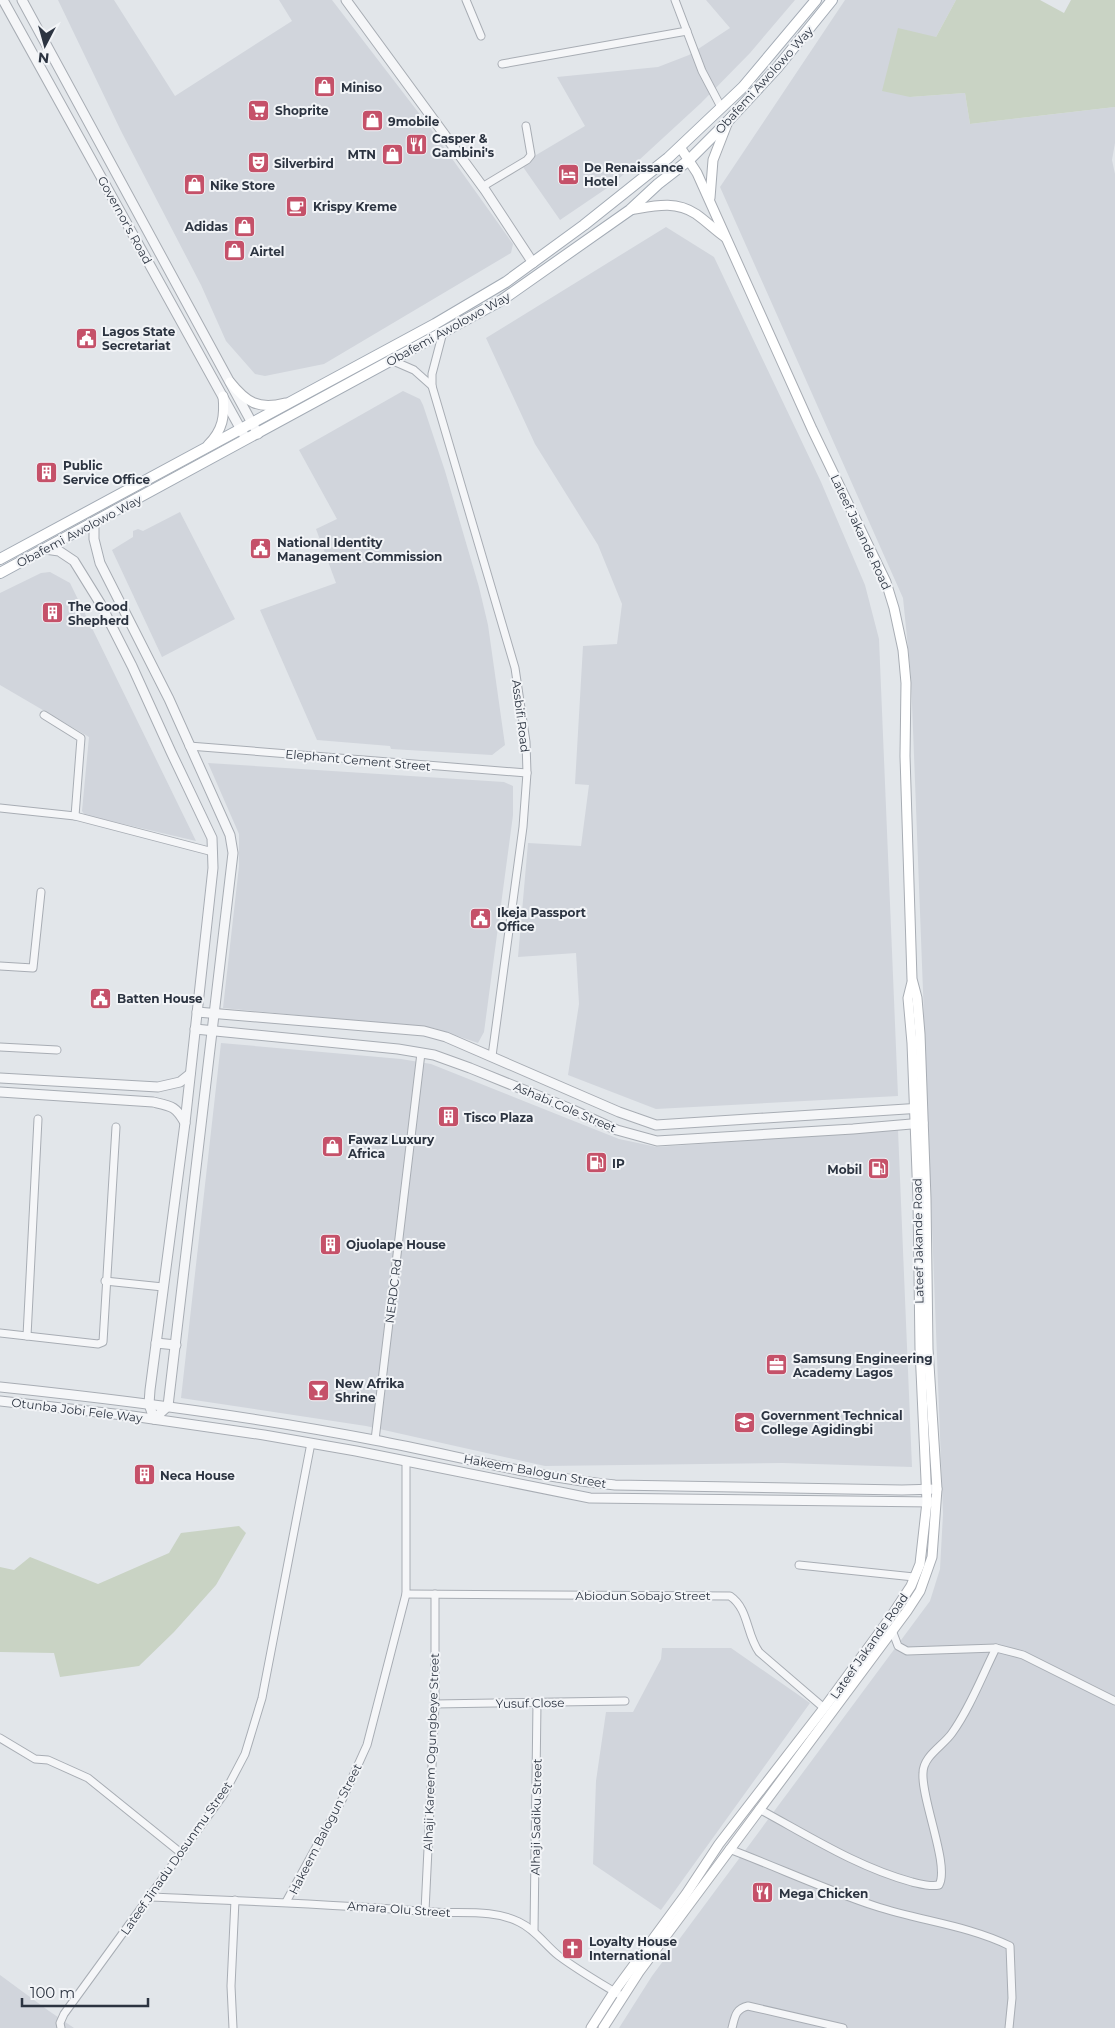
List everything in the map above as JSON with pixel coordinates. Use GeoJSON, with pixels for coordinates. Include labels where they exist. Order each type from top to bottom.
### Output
{"type":"FeatureCollection","features":[{"type":"Feature","properties":{"kind":"main road","name":"Obafemi Awolowo Way"},"geometry":{"type":"LineString","coordinates":[[0,559],[253,424],[448,317],[506,282],[584,225],[680,147],[742,87],[816,0]]}},
{"type":"Feature","properties":{"kind":"main road","name":"Obafemi Awolowo Way"},"geometry":{"type":"LineString","coordinates":[[0,573],[502,300],[630,210],[658,184],[689,160],[777,68],[832,0]]}},
{"type":"Feature","properties":{"kind":"main road"},"geometry":{"type":"LineString","coordinates":[[709,200],[713,160],[728,121]]}},
{"type":"Feature","properties":{"kind":"main road","name":"Lateef Jakande Road"},"geometry":{"type":"LineString","coordinates":[[591,2028],[614,1992],[686,1894],[719,1844],[824,1708],[890,1618],[914,1578],[922,1556],[932,1502],[937,1489],[928,1349],[926,1199],[918,1108],[918,1007],[912,979],[905,756],[906,683],[903,650],[886,582],[812,429],[709,200],[689,160],[680,147]]}},
{"type":"Feature","properties":{"kind":"main road"},"geometry":{"type":"LineString","coordinates":[[630,210],[663,204],[680,207],[698,215],[726,237]]}},
{"type":"Feature","properties":{"kind":"main road"},"geometry":{"type":"LineString","coordinates":[[230,382],[240,394],[258,405],[278,404],[295,400]]}},
{"type":"Feature","properties":{"kind":"main road"},"geometry":{"type":"LineString","coordinates":[[205,449],[217,435],[222,424],[225,411],[223,396]]}},
{"type":"Feature","properties":{"kind":"main road","name":"Lateef Jakande Road"},"geometry":{"type":"LineString","coordinates":[[603,2028],[639,1972],[920,1591],[930,1568],[932,1557],[932,1502],[926,1489],[920,1349],[919,1123]]}},
{"type":"Feature","properties":{"kind":"street","name":"Governor's Road"},"geometry":{"type":"LineString","coordinates":[[3,0],[247,440]]}},
{"type":"Feature","properties":{"kind":"street","name":"Governor's Road"},"geometry":{"type":"LineString","coordinates":[[22,0],[258,434]]}},
{"type":"Feature","properties":{"kind":"street"},"geometry":{"type":"LineString","coordinates":[[346,0],[482,186],[533,263]]}},
{"type":"Feature","properties":{"kind":"street"},"geometry":{"type":"LineString","coordinates":[[466,0],[481,36]]}},
{"type":"Feature","properties":{"kind":"street"},"geometry":{"type":"LineString","coordinates":[[676,0],[702,71],[721,107]]}},
{"type":"Feature","properties":{"kind":"street"},"geometry":{"type":"LineString","coordinates":[[502,64],[687,32]]}},
{"type":"Feature","properties":{"kind":"street"},"geometry":{"type":"LineString","coordinates":[[482,186],[527,160],[531,155],[526,126]]}},
{"type":"Feature","properties":{"kind":"street"},"geometry":{"type":"LineString","coordinates":[[432,386],[432,374],[443,332]]}},
{"type":"Feature","properties":{"kind":"street"},"geometry":{"type":"LineString","coordinates":[[391,360],[414,370],[432,386]]}},
{"type":"Feature","properties":{"kind":"street","name":"Assbifi Road"},"geometry":{"type":"LineString","coordinates":[[432,386],[496,598],[515,668],[526,742],[527,773],[523,827],[492,1056]]}},
{"type":"Feature","properties":{"kind":"street"},"geometry":{"type":"LineString","coordinates":[[45,549],[59,551],[74,561],[100,603],[132,666],[212,838],[213,852],[185,1123],[149,1404],[154,1419],[168,1406],[233,853],[230,835],[169,699],[100,564],[93,532],[94,523]]}},
{"type":"Feature","properties":{"kind":"street"},"geometry":{"type":"LineString","coordinates":[[100,603],[115,595]]}},
{"type":"Feature","properties":{"kind":"street"},"geometry":{"type":"LineString","coordinates":[[44,715],[78,734],[81,738],[75,816]]}},
{"type":"Feature","properties":{"kind":"street","name":"Elephant Cement Street"},"geometry":{"type":"LineString","coordinates":[[190,746],[527,773]]}},
{"type":"Feature","properties":{"kind":"street"},"geometry":{"type":"LineString","coordinates":[[0,808],[75,816],[213,852]]}},
{"type":"Feature","properties":{"kind":"street"},"geometry":{"type":"LineString","coordinates":[[0,966],[33,968],[41,892]]}},
{"type":"Feature","properties":{"kind":"street","name":"Ashabi Cole Street"},"geometry":{"type":"LineString","coordinates":[[197,1012],[424,1031],[446,1037],[619,1112],[656,1125],[918,1108]]}},
{"type":"Feature","properties":{"kind":"street"},"geometry":{"type":"LineString","coordinates":[[269,1036],[271,1018]]}},
{"type":"Feature","properties":{"kind":"street","name":"Ashabi Cole Street"},"geometry":{"type":"LineString","coordinates":[[195,1028],[434,1055],[571,1109],[617,1130],[657,1142],[862,1129],[919,1123]]}},
{"type":"Feature","properties":{"kind":"street"},"geometry":{"type":"LineString","coordinates":[[0,1047],[57,1050]]}},
{"type":"Feature","properties":{"kind":"street","name":"NERDC Rd"},"geometry":{"type":"LineString","coordinates":[[375,1440],[421,1053]]}},
{"type":"Feature","properties":{"kind":"street"},"geometry":{"type":"LineString","coordinates":[[0,1078],[158,1087],[180,1082],[190,1074]]}},
{"type":"Feature","properties":{"kind":"street"},"geometry":{"type":"LineString","coordinates":[[0,1092],[153,1102],[172,1106],[180,1113],[185,1123]]}},
{"type":"Feature","properties":{"kind":"street"},"geometry":{"type":"LineString","coordinates":[[862,1112],[862,1129]]}},
{"type":"Feature","properties":{"kind":"street"},"geometry":{"type":"LineString","coordinates":[[27,1336],[38,1119]]}},
{"type":"Feature","properties":{"kind":"street"},"geometry":{"type":"LineString","coordinates":[[0,1333],[98,1344],[103,1342],[105,1281],[116,1127]]}},
{"type":"Feature","properties":{"kind":"street"},"geometry":{"type":"LineString","coordinates":[[105,1281],[163,1287]]}},
{"type":"Feature","properties":{"kind":"street"},"geometry":{"type":"LineString","coordinates":[[156,1343],[176,1345]]}},
{"type":"Feature","properties":{"kind":"street","name":"Otunba Jobi Fele Way"},"geometry":{"type":"LineString","coordinates":[[0,1387],[168,1406]]}},
{"type":"Feature","properties":{"kind":"street","name":"Otunba Jobi Fele Way"},"geometry":{"type":"LineString","coordinates":[[0,1401],[154,1419]]}},
{"type":"Feature","properties":{"kind":"street","name":"Hakeem Balogun Street"},"geometry":{"type":"LineString","coordinates":[[168,1406],[271,1421],[485,1463],[615,1486],[937,1489]]}},
{"type":"Feature","properties":{"kind":"street","name":"Hakeem Balogun Street"},"geometry":{"type":"LineString","coordinates":[[154,1419],[406,1460],[590,1498],[932,1502]]}},
{"type":"Feature","properties":{"kind":"street","name":"Lateef Jinadu Dosunmu Street"},"geometry":{"type":"LineString","coordinates":[[60,2026],[64,2014],[224,1794],[245,1754],[262,1698],[311,1444]]}},
{"type":"Feature","properties":{"kind":"street","name":"Hakeem Balogun Street"},"geometry":{"type":"LineString","coordinates":[[286,1902],[344,1798],[367,1745],[406,1594],[406,1460]]}},
{"type":"Feature","properties":{"kind":"street"},"geometry":{"type":"LineString","coordinates":[[482,1477],[485,1463]]}},
{"type":"Feature","properties":{"kind":"street"},"geometry":{"type":"LineString","coordinates":[[792,1487],[792,1500]]}},
{"type":"Feature","properties":{"kind":"street"},"geometry":{"type":"LineString","coordinates":[[799,1566],[914,1578]]}},
{"type":"Feature","properties":{"kind":"street","name":"Abiodun Sobajo Street"},"geometry":{"type":"LineString","coordinates":[[406,1594],[730,1596],[737,1601],[742,1609],[752,1643],[759,1652],[824,1708]]}},
{"type":"Feature","properties":{"kind":"street","name":"Alhaji Kareem Ogungbeye Street"},"geometry":{"type":"LineString","coordinates":[[425,1911],[435,1704],[435,1594]]}},
{"type":"Feature","properties":{"kind":"street"},"geometry":{"type":"LineString","coordinates":[[892,1630],[898,1646],[907,1651],[996,1648],[1023,1655],[1115,1702]]}},
{"type":"Feature","properties":{"kind":"street"},"geometry":{"type":"LineString","coordinates":[[759,1809],[857,1863],[890,1876],[923,1885],[939,1885],[942,1871],[925,1795],[923,1772],[929,1758],[952,1734],[996,1648]]}},
{"type":"Feature","properties":{"kind":"street","name":"Yusuf Close"},"geometry":{"type":"LineString","coordinates":[[435,1704],[625,1701]]}},
{"type":"Feature","properties":{"kind":"street","name":"Alhaji Sadiku Street"},"geometry":{"type":"LineString","coordinates":[[534,1931],[537,1703]]}},
{"type":"Feature","properties":{"kind":"street"},"geometry":{"type":"LineString","coordinates":[[0,1738],[35,1759],[48,1760],[88,1778],[181,1853]]}},
{"type":"Feature","properties":{"kind":"street"},"geometry":{"type":"LineString","coordinates":[[729,1849],[875,1906],[958,1926],[994,1938],[1010,1946],[1012,1998],[1010,2028]]}},
{"type":"Feature","properties":{"kind":"street","name":"Amara Olu Street"},"geometry":{"type":"LineString","coordinates":[[149,1896],[489,1913],[505,1916],[520,1922],[534,1931],[558,1955],[623,1998]]}},
{"type":"Feature","properties":{"kind":"street"},"geometry":{"type":"LineString","coordinates":[[233,2028],[232,1986],[235,1900]]}},
{"type":"Feature","properties":{"kind":"street"},"geometry":{"type":"LineString","coordinates":[[732,2028],[736,2012],[748,2006],[843,2028]]}},
{"type":"Feature","properties":{"kind":"shaded area"},"geometry":{"type":"Polygon","coordinates":[[[58,0],[114,0],[175,96],[292,21],[279,0],[332,0],[428,125],[513,244],[511,253],[324,364],[265,376],[255,374],[226,341],[201,285],[121,131],[58,0]]]}},
{"type":"Feature","properties":{"kind":"shaded area"},"geometry":{"type":"Polygon","coordinates":[[[706,0],[795,0],[750,53],[701,103],[613,184],[560,220],[521,164],[585,126],[557,77],[658,67],[689,55],[730,28],[706,0]]]}},
{"type":"Feature","properties":{"kind":"shaded area"},"geometry":{"type":"Polygon","coordinates":[[[845,0],[956,0],[936,37],[910,97],[965,93],[970,124],[1115,107],[1115,143],[1112,160],[1115,174],[1115,2028],[619,2028],[652,1976],[930,1601],[940,1569],[943,1514],[911,677],[903,598],[720,187],[845,0]]]}},
{"type":"Feature","properties":{"kind":"shaded area"},"geometry":{"type":"Polygon","coordinates":[[[666,227],[714,257],[821,482],[865,585],[879,639],[898,1096],[656,1109],[568,1075],[579,1004],[576,953],[518,957],[528,843],[581,846],[589,785],[575,784],[583,646],[617,644],[622,604],[598,545],[535,444],[486,338],[666,227]]]}},
{"type":"Feature","properties":{"kind":"shaded area"},"geometry":{"type":"Polygon","coordinates":[[[403,391],[420,399],[423,405],[445,471],[479,587],[488,625],[505,745],[492,755],[391,749],[390,746],[317,740],[260,610],[336,583],[316,529],[337,519],[299,450],[403,391]]]}},
{"type":"Feature","properties":{"kind":"shaded area"},"geometry":{"type":"Polygon","coordinates":[[[180,512],[235,619],[162,657],[112,550],[133,537],[133,531],[138,529],[143,531],[180,512]]]}},
{"type":"Feature","properties":{"kind":"shaded area"},"geometry":{"type":"Polygon","coordinates":[[[50,572],[70,583],[196,841],[85,815],[82,811],[89,737],[0,685],[0,593],[41,573],[50,572]]]}},
{"type":"Feature","properties":{"kind":"shaded area"},"geometry":{"type":"Polygon","coordinates":[[[208,763],[504,782],[513,786],[513,815],[484,1032],[478,1043],[434,1028],[223,1008],[239,866],[239,834],[208,763]]]}},
{"type":"Feature","properties":{"kind":"shaded area"},"geometry":{"type":"Polygon","coordinates":[[[221,1043],[401,1059],[431,1064],[619,1139],[657,1147],[898,1130],[912,1467],[782,1463],[545,1466],[366,1426],[181,1398],[221,1043]]]}},
{"type":"Feature","properties":{"kind":"shaded area"},"geometry":{"type":"Polygon","coordinates":[[[662,1648],[731,1648],[810,1703],[661,1910],[593,1864],[596,1781],[606,1712],[633,1712],[661,1659],[662,1648]]]}},
{"type":"Feature","properties":{"kind":"shaded area"},"geometry":{"type":"Polygon","coordinates":[[[0,1975],[49,2011],[74,2028],[0,2028],[0,1975]]]}},
{"type":"Feature","properties":{"kind":"green space"},"geometry":{"type":"Polygon","coordinates":[[[956,0],[1040,0],[1064,13],[1071,0],[1115,0],[1115,107],[970,124],[965,93],[910,97],[882,91],[898,28],[936,37],[956,0]]]}},
{"type":"Feature","properties":{"kind":"green space"},"geometry":{"type":"Polygon","coordinates":[[[239,1526],[246,1533],[216,1585],[174,1632],[139,1666],[60,1677],[54,1653],[0,1652],[0,1567],[14,1570],[30,1557],[98,1584],[169,1553],[181,1533],[239,1526]]]}},
{"type":"Feature","properties":{"kind":"place","name":"Miniso"},"geometry":{"type":"Point","coordinates":[325,87]}},
{"type":"Feature","properties":{"kind":"place","name":"Shoprite"},"geometry":{"type":"Point","coordinates":[259,110]}},
{"type":"Feature","properties":{"kind":"place","name":"9mobile"},"geometry":{"type":"Point","coordinates":[372,121]}},
{"type":"Feature","properties":{"kind":"place","name":"Casper & Gambini's"},"geometry":{"type":"Point","coordinates":[416,145]}},
{"type":"Feature","properties":{"kind":"place","name":"MTN"},"geometry":{"type":"Point","coordinates":[392,154]}},
{"type":"Feature","properties":{"kind":"place","name":"Silverbird"},"geometry":{"type":"Point","coordinates":[258,163]}},
{"type":"Feature","properties":{"kind":"place","name":"De Renaissance Hotel"},"geometry":{"type":"Point","coordinates":[568,174]}},
{"type":"Feature","properties":{"kind":"place","name":"Nike Store"},"geometry":{"type":"Point","coordinates":[194,185]}},
{"type":"Feature","properties":{"kind":"place","name":"Krispy Kreme"},"geometry":{"type":"Point","coordinates":[297,206]}},
{"type":"Feature","properties":{"kind":"place","name":"Adidas"},"geometry":{"type":"Point","coordinates":[244,226]}},
{"type":"Feature","properties":{"kind":"place","name":"Airtel"},"geometry":{"type":"Point","coordinates":[234,251]}},
{"type":"Feature","properties":{"kind":"place","name":"Lagos State Secretariat"},"geometry":{"type":"Point","coordinates":[86,338]}},
{"type":"Feature","properties":{"kind":"place","name":"Public Service Office"},"geometry":{"type":"Point","coordinates":[47,472]}},
{"type":"Feature","properties":{"kind":"place","name":"National Identity Management Commission"},"geometry":{"type":"Point","coordinates":[261,549]}},
{"type":"Feature","properties":{"kind":"place","name":"The Good Shepherd"},"geometry":{"type":"Point","coordinates":[52,613]}},
{"type":"Feature","properties":{"kind":"place","name":"Ikeja Passport Office"},"geometry":{"type":"Point","coordinates":[481,919]}},
{"type":"Feature","properties":{"kind":"place","name":"Batten House"},"geometry":{"type":"Point","coordinates":[101,998]}},
{"type":"Feature","properties":{"kind":"place","name":"Tisco Plaza"},"geometry":{"type":"Point","coordinates":[448,1117]}},
{"type":"Feature","properties":{"kind":"place","name":"Fawaz Luxury Africa"},"geometry":{"type":"Point","coordinates":[332,1146]}},
{"type":"Feature","properties":{"kind":"place","name":"IP"},"geometry":{"type":"Point","coordinates":[596,1163]}},
{"type":"Feature","properties":{"kind":"place","name":"Mobil"},"geometry":{"type":"Point","coordinates":[878,1169]}},
{"type":"Feature","properties":{"kind":"place","name":"Ojuolape House"},"geometry":{"type":"Point","coordinates":[330,1244]}},
{"type":"Feature","properties":{"kind":"place","name":"Samsung Engineering Academy Lagos"},"geometry":{"type":"Point","coordinates":[777,1365]}},
{"type":"Feature","properties":{"kind":"place","name":"New Afrika Shrine"},"geometry":{"type":"Point","coordinates":[319,1390]}},
{"type":"Feature","properties":{"kind":"place","name":"Government Technical College Agidingbi"},"geometry":{"type":"Point","coordinates":[745,1422]}},
{"type":"Feature","properties":{"kind":"place","name":"Neca House"},"geometry":{"type":"Point","coordinates":[144,1475]}},
{"type":"Feature","properties":{"kind":"place","name":"Mega Chicken"},"geometry":{"type":"Point","coordinates":[763,1893]}},
{"type":"Feature","properties":{"kind":"place","name":"Loyalty House International"},"geometry":{"type":"Point","coordinates":[573,1948]}}]}
